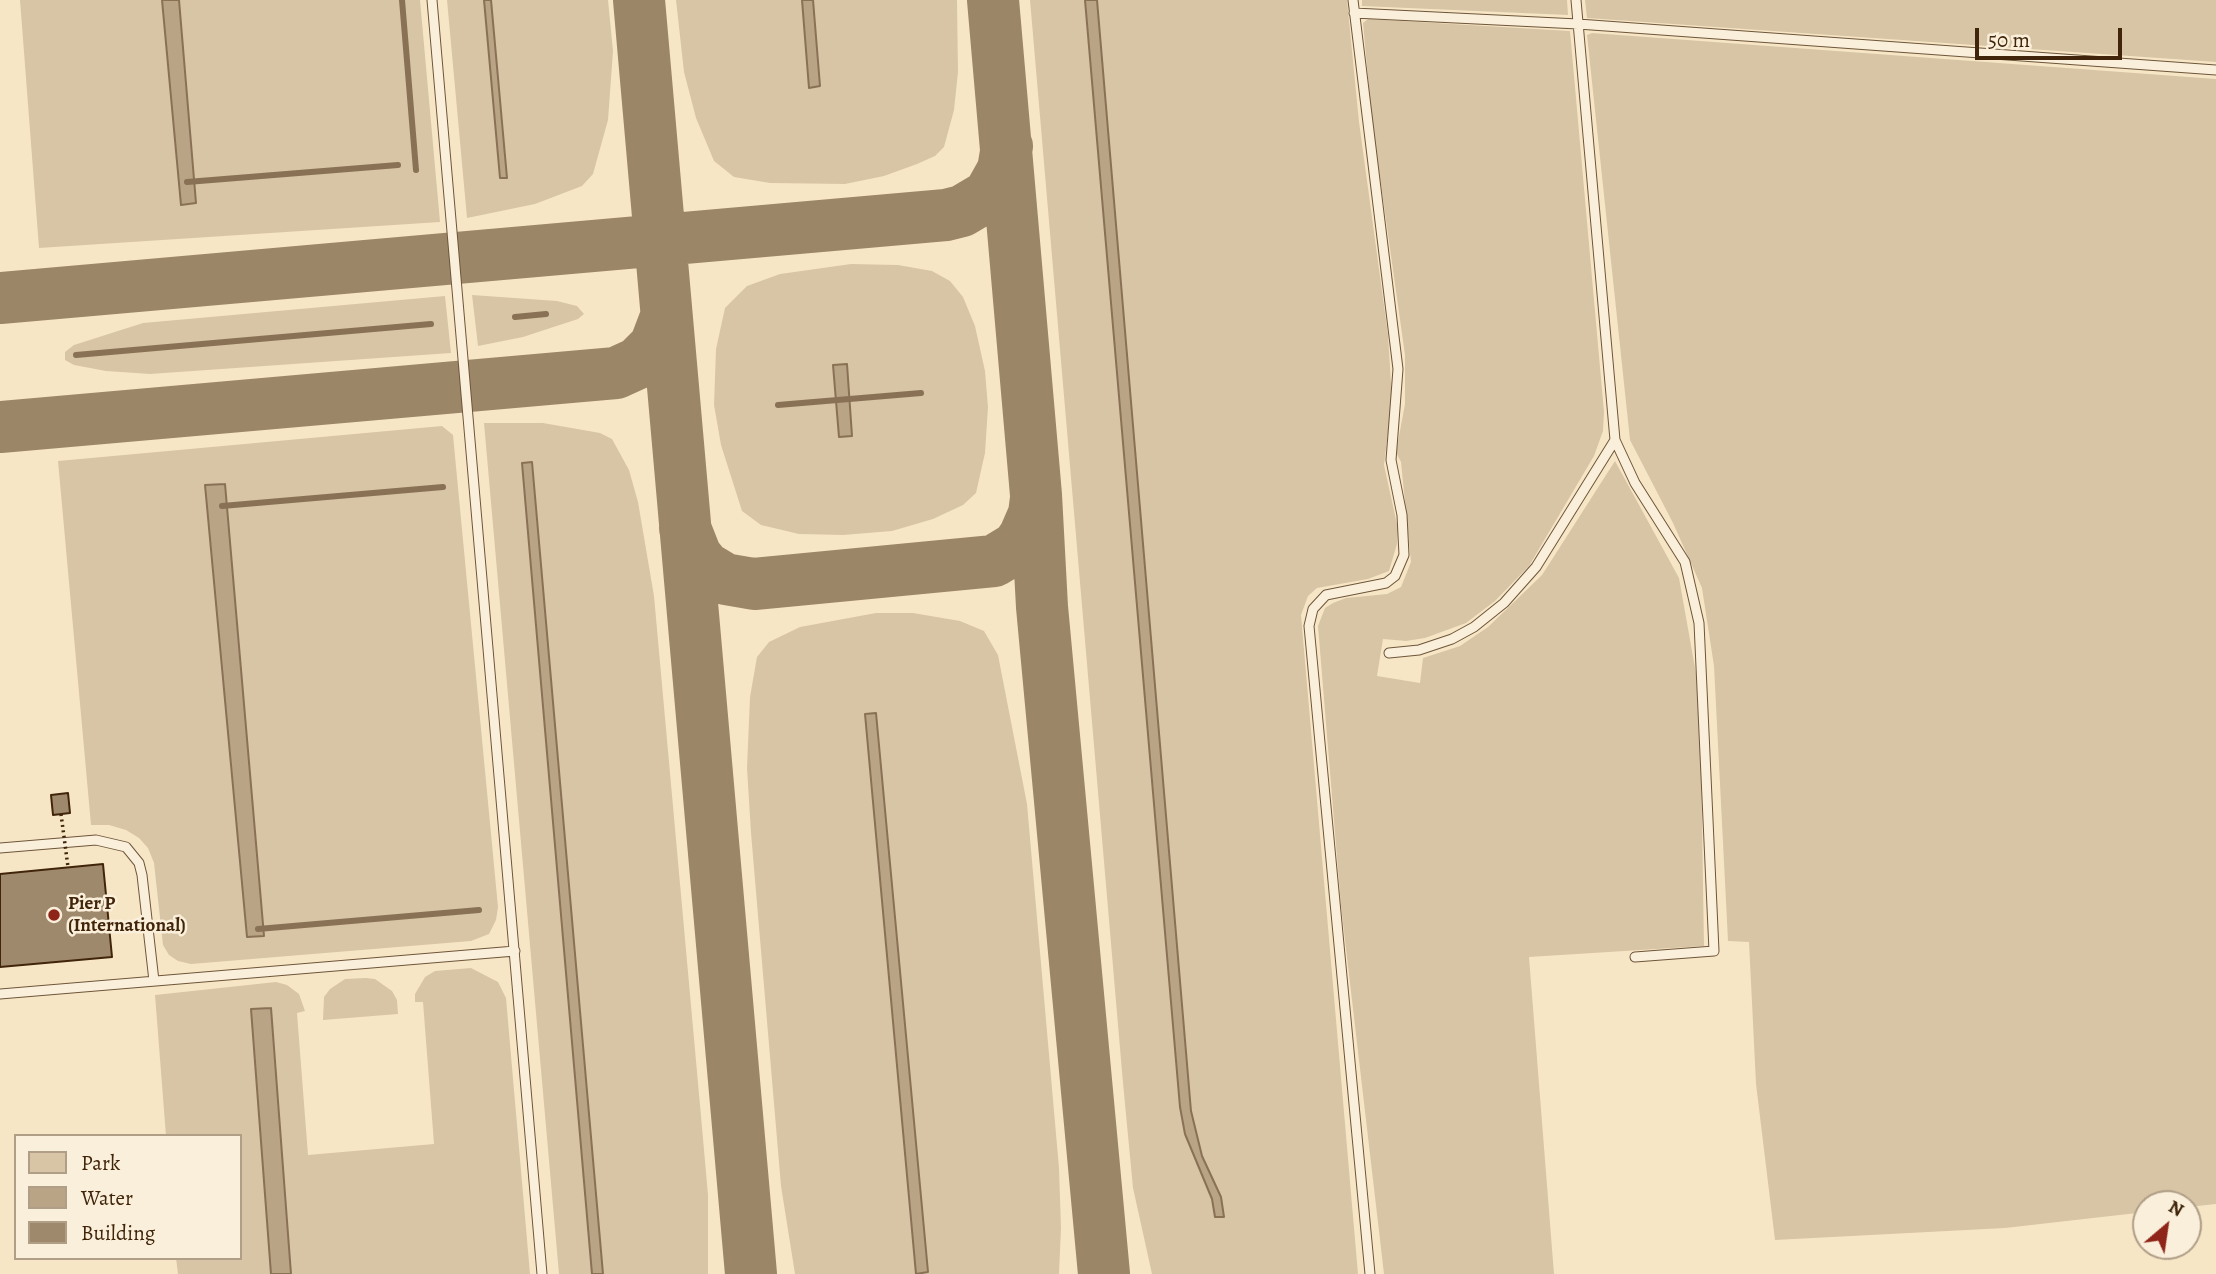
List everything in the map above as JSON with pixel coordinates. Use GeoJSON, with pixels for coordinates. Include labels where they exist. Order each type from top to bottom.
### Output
{"type":"FeatureCollection","features":[{"type":"Feature","properties":{"kind":"lane"},"geometry":{"type":"LineString","coordinates":[[432,0],[542,1274]]}},
{"type":"Feature","properties":{"kind":"lane"},"geometry":{"type":"LineString","coordinates":[[1353,0],[1398,369],[1391,460],[1402,514],[1404,555],[1395,576],[1386,583],[1326,595],[1313,609],[1309,626],[1370,1274]]}},
{"type":"Feature","properties":{"kind":"lane"},"geometry":{"type":"LineString","coordinates":[[1576,0],[1615,440],[1635,483],[1685,562],[1699,623],[1714,951],[1635,957]]}},
{"type":"Feature","properties":{"kind":"lane"},"geometry":{"type":"LineString","coordinates":[[1354,13],[1578,24],[2216,70]]}},
{"type":"Feature","properties":{"kind":"lane"},"geometry":{"type":"LineString","coordinates":[[1389,653],[1419,650],[1452,639],[1474,627],[1504,603],[1536,567],[1615,440]]}},
{"type":"Feature","properties":{"kind":"lane"},"geometry":{"type":"LineString","coordinates":[[0,848],[96,840],[126,847],[139,863],[142,875],[154,981]]}},
{"type":"Feature","properties":{"kind":"lane"},"geometry":{"type":"LineString","coordinates":[[0,994],[515,951]]}},
{"type":"Feature","properties":{"kind":"path"},"geometry":{"type":"LineString","coordinates":[[61,814],[68,867]]}},
{"type":"Feature","properties":{"kind":"green space"},"geometry":{"type":"Polygon","coordinates":[[[20,0],[162,0],[181,204],[196,203],[179,0],[420,0],[440,222],[39,248],[20,0]]]}},
{"type":"Feature","properties":{"kind":"green space"},"geometry":{"type":"Polygon","coordinates":[[[447,0],[484,0],[500,178],[507,177],[491,0],[608,0],[613,51],[608,120],[593,174],[582,186],[535,204],[467,218],[447,0]]]}},
{"type":"Feature","properties":{"kind":"green space"},"geometry":{"type":"Polygon","coordinates":[[[676,0],[802,0],[809,88],[820,86],[813,0],[957,0],[958,72],[954,110],[944,147],[935,156],[917,164],[884,176],[845,184],[770,183],[734,177],[714,161],[696,118],[684,72],[676,0]]]}},
{"type":"Feature","properties":{"kind":"green space"},"geometry":{"type":"Polygon","coordinates":[[[1030,0],[1085,0],[1180,1107],[1185,1134],[1212,1199],[1215,1217],[1224,1217],[1221,1197],[1202,1156],[1190,1109],[1097,0],[1347,0],[1359,122],[1388,335],[1392,399],[1384,465],[1398,529],[1397,544],[1389,571],[1368,579],[1317,588],[1308,596],[1301,615],[1358,1274],[1152,1274],[1133,1188],[1030,0]]]}},
{"type":"Feature","properties":{"kind":"green space"},"geometry":{"type":"Polygon","coordinates":[[[1362,0],[1567,0],[1568,15],[1362,6],[1362,0]]]}},
{"type":"Feature","properties":{"kind":"green space"},"geometry":{"type":"Polygon","coordinates":[[[1585,0],[2216,0],[2216,62],[1587,18],[1585,0]]]}},
{"type":"Feature","properties":{"kind":"green space"},"geometry":{"type":"Polygon","coordinates":[[[1368,19],[1570,31],[1604,412],[1603,431],[1594,456],[1529,566],[1495,601],[1466,623],[1425,638],[1406,641],[1383,639],[1377,676],[1420,683],[1423,658],[1460,646],[1488,627],[1542,575],[1615,461],[1679,578],[1700,696],[1704,946],[1529,957],[1554,1274],[1384,1274],[1341,906],[1318,626],[1325,608],[1333,603],[1346,598],[1387,594],[1401,587],[1411,562],[1401,462],[1396,452],[1405,404],[1405,355],[1372,121],[1363,23],[1368,19]]]}},
{"type":"Feature","properties":{"kind":"green space"},"geometry":{"type":"Polygon","coordinates":[[[1592,33],[2216,79],[2216,1204],[2202,1206],[2202,1190],[2132,1190],[2132,1214],[2005,1228],[1775,1240],[1756,1084],[1749,942],[1728,941],[1714,666],[1702,588],[1673,523],[1630,440],[1587,35],[1592,33]]]}},
{"type":"Feature","properties":{"kind":"green space"},"geometry":{"type":"Polygon","coordinates":[[[851,264],[898,265],[932,271],[950,281],[963,297],[975,326],[985,371],[988,407],[985,453],[976,493],[963,505],[933,519],[892,531],[843,535],[799,534],[761,525],[742,511],[721,445],[714,405],[716,349],[725,308],[747,286],[780,274],[851,264]],[[847,364],[833,365],[852,436],[847,364]]]}},
{"type":"Feature","properties":{"kind":"green space"},"geometry":{"type":"Polygon","coordinates":[[[472,295],[557,301],[577,306],[584,314],[578,319],[523,337],[478,346],[472,295]]]}},
{"type":"Feature","properties":{"kind":"green space"},"geometry":{"type":"Polygon","coordinates":[[[445,296],[451,353],[150,374],[106,371],[74,365],[65,360],[65,352],[74,345],[143,323],[445,296]]]}},
{"type":"Feature","properties":{"kind":"green space"},"geometry":{"type":"Polygon","coordinates":[[[484,423],[543,423],[600,433],[612,439],[629,470],[638,502],[654,596],[708,1195],[708,1274],[603,1274],[531,462],[522,464],[592,1274],[559,1274],[484,423]]]}},
{"type":"Feature","properties":{"kind":"green space"},"geometry":{"type":"Polygon","coordinates":[[[442,426],[453,435],[498,907],[496,920],[489,934],[471,941],[191,964],[178,961],[169,955],[163,945],[154,863],[148,848],[126,830],[109,825],[91,825],[58,461],[442,426]],[[225,484],[205,485],[248,937],[264,936],[225,484]]]}},
{"type":"Feature","properties":{"kind":"green space"},"geometry":{"type":"Polygon","coordinates":[[[876,613],[913,613],[960,621],[984,631],[998,655],[1027,804],[1059,1168],[1059,1274],[795,1274],[781,1186],[747,768],[750,697],[757,657],[769,642],[800,627],[876,613]],[[865,714],[928,1272],[876,714],[865,714]]]}},
{"type":"Feature","properties":{"kind":"green space"},"geometry":{"type":"Polygon","coordinates":[[[471,968],[498,982],[506,998],[530,1274],[291,1274],[271,1008],[251,1009],[271,1274],[178,1274],[176,1260],[242,1260],[242,1134],[166,1134],[155,995],[276,982],[287,985],[299,994],[305,1011],[297,1013],[308,1155],[434,1144],[423,1002],[415,1002],[415,994],[425,977],[435,971],[471,968]]]}},
{"type":"Feature","properties":{"kind":"green space"},"geometry":{"type":"Polygon","coordinates":[[[345,979],[375,979],[392,991],[397,1000],[398,1014],[323,1020],[324,997],[330,989],[345,979]]]}},
{"type":"Feature","properties":{"kind":"water"},"geometry":{"type":"Polygon","coordinates":[[[162,0],[179,0],[196,203],[181,205],[162,0]]]}},
{"type":"Feature","properties":{"kind":"water"},"geometry":{"type":"Polygon","coordinates":[[[484,0],[491,0],[507,178],[500,178],[484,0]]]}},
{"type":"Feature","properties":{"kind":"water"},"geometry":{"type":"Polygon","coordinates":[[[802,0],[813,0],[820,86],[809,88],[802,0]]]}},
{"type":"Feature","properties":{"kind":"water"},"geometry":{"type":"Polygon","coordinates":[[[1085,0],[1097,0],[1191,1111],[1202,1156],[1221,1197],[1224,1217],[1215,1217],[1212,1199],[1185,1134],[1180,1107],[1085,0]]]}},
{"type":"Feature","properties":{"kind":"water"},"geometry":{"type":"Polygon","coordinates":[[[847,364],[852,436],[839,437],[833,365],[847,364]]]}},
{"type":"Feature","properties":{"kind":"water"},"geometry":{"type":"Polygon","coordinates":[[[532,462],[603,1274],[592,1274],[522,463],[532,462]]]}},
{"type":"Feature","properties":{"kind":"water"},"geometry":{"type":"Polygon","coordinates":[[[225,484],[264,936],[247,937],[205,485],[225,484]]]}},
{"type":"Feature","properties":{"kind":"water"},"geometry":{"type":"Polygon","coordinates":[[[876,713],[928,1272],[916,1274],[865,714],[876,713]]]}},
{"type":"Feature","properties":{"kind":"water"},"geometry":{"type":"Polygon","coordinates":[[[271,1008],[291,1274],[271,1274],[251,1009],[271,1008]]]}},
{"type":"Feature","properties":{"kind":"building"},"geometry":{"type":"Polygon","coordinates":[[[68,793],[70,813],[53,815],[51,795],[68,793]]]}},
{"type":"Feature","properties":{"kind":"building","name":"Pier P (International)"},"geometry":{"type":"Polygon","coordinates":[[[103,864],[112,957],[0,967],[0,874],[103,864]]]}},
{"type":"Feature","properties":{"kind":"waterway"},"geometry":{"type":"LineString","coordinates":[[402,0],[416,170]]}},
{"type":"Feature","properties":{"kind":"waterway"},"geometry":{"type":"LineString","coordinates":[[187,182],[398,165]]}},
{"type":"Feature","properties":{"kind":"waterway"},"geometry":{"type":"LineString","coordinates":[[515,317],[546,314]]}},
{"type":"Feature","properties":{"kind":"waterway"},"geometry":{"type":"LineString","coordinates":[[76,355],[431,324]]}},
{"type":"Feature","properties":{"kind":"waterway"},"geometry":{"type":"LineString","coordinates":[[778,405],[921,393]]}},
{"type":"Feature","properties":{"kind":"waterway"},"geometry":{"type":"LineString","coordinates":[[222,506],[443,487]]}},
{"type":"Feature","properties":{"kind":"waterway"},"geometry":{"type":"LineString","coordinates":[[258,929],[479,910]]}},
{"type":"Feature","properties":{"kind":"taxiway"},"geometry":{"type":"LineString","coordinates":[[639,0],[751,1274]]}},
{"type":"Feature","properties":{"kind":"taxiway"},"geometry":{"type":"LineString","coordinates":[[993,0],[1036,495],[1042,607],[1104,1274]]}},
{"type":"Feature","properties":{"kind":"taxiway"},"geometry":{"type":"LineString","coordinates":[[0,298],[946,215],[962,211],[989,195],[1003,170],[1007,146]]}},
{"type":"Feature","properties":{"kind":"taxiway"},"geometry":{"type":"LineString","coordinates":[[0,427],[616,373],[638,363],[655,346],[666,317]]}},
{"type":"Feature","properties":{"kind":"taxiway"},"geometry":{"type":"LineString","coordinates":[[685,528],[696,556],[705,567],[725,579],[754,584],[994,561],[1017,547],[1024,537],[1034,514],[1036,498]]}},
{"type":"Feature","properties":{"kind":"place","name":"Pier P (International)"},"geometry":{"type":"Point","coordinates":[54,915]}}]}
